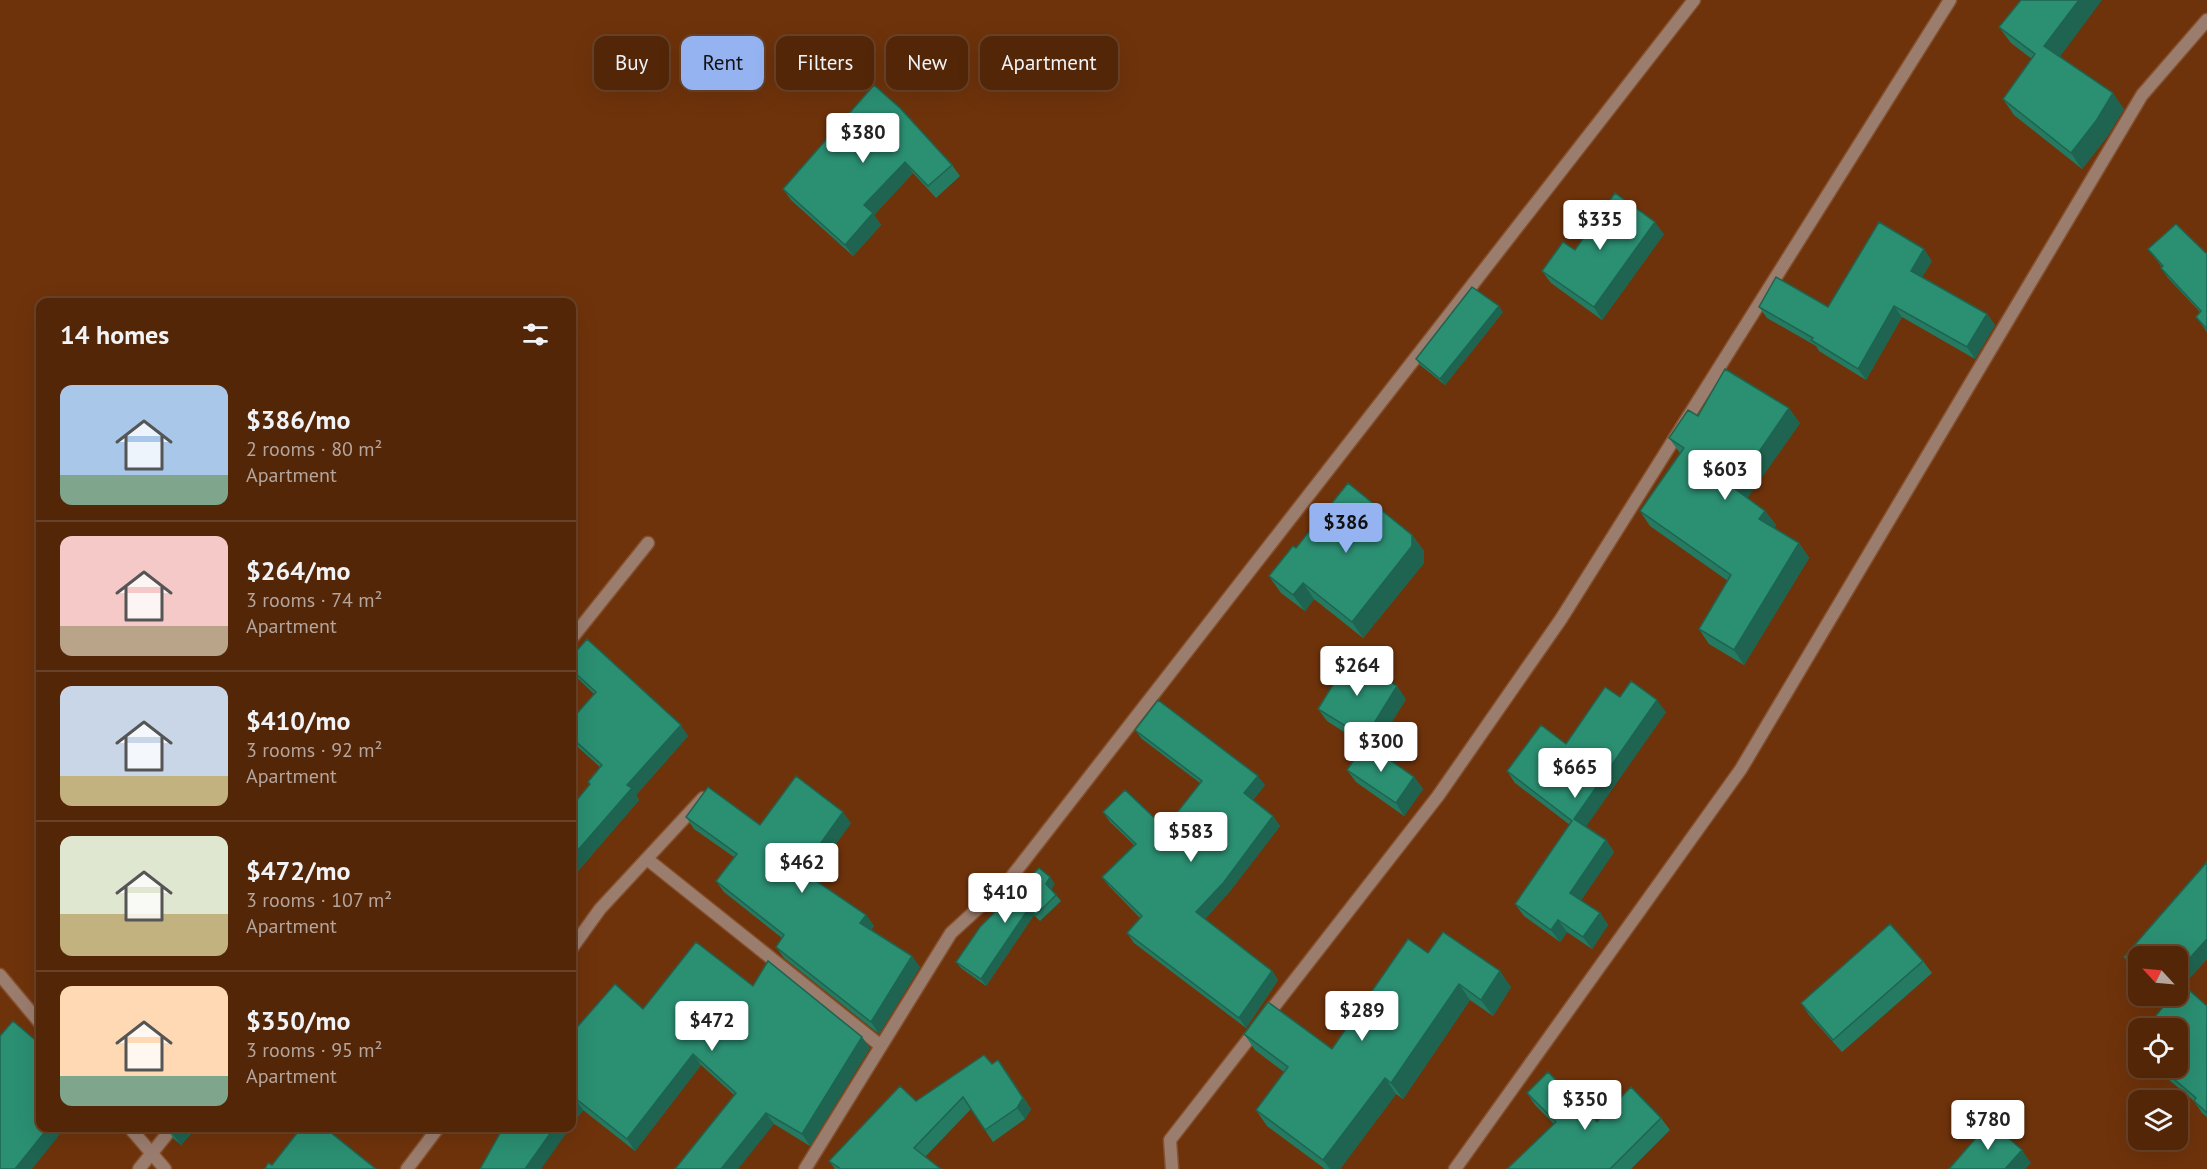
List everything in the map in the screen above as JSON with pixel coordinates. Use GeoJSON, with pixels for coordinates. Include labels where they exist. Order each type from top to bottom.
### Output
{"type":"FeatureCollection","features":[{"type":"Feature","properties":{"kind":"street"},"geometry":{"type":"LineString","coordinates":[[806,1169],[951,933],[1009,880],[1694,0]]}},
{"type":"Feature","properties":{"kind":"street"},"geometry":{"type":"LineString","coordinates":[[1172,1169],[1170,1140],[1438,796],[1561,619],[1950,0]]}},
{"type":"Feature","properties":{"kind":"street"},"geometry":{"type":"LineString","coordinates":[[1455,1169],[1741,769],[2142,95],[2207,20]]}},
{"type":"Feature","properties":{"kind":"street"},"geometry":{"type":"LineString","coordinates":[[576,633],[648,543]]}},
{"type":"Feature","properties":{"kind":"street"},"geometry":{"type":"LineString","coordinates":[[576,942],[600,909],[708,792]]}},
{"type":"Feature","properties":{"kind":"street"},"geometry":{"type":"LineString","coordinates":[[647,859],[881,1046]]}},
{"type":"Feature","properties":{"kind":"street"},"geometry":{"type":"LineString","coordinates":[[0,975],[36,1018]]}},
{"type":"Feature","properties":{"kind":"street"},"geometry":{"type":"LineString","coordinates":[[134,1132],[165,1169]]}},
{"type":"Feature","properties":{"kind":"street"},"geometry":{"type":"LineString","coordinates":[[139,1169],[169,1132]]}},
{"type":"Feature","properties":{"kind":"street"},"geometry":{"type":"LineString","coordinates":[[407,1169],[435,1132]]}},
{"type":"Feature","properties":{"kind":"building"},"geometry":{"type":"Polygon","coordinates":[[[2021,0],[2079,0],[2044,46],[2113,93],[2096,121],[2071,153],[2003,99],[2035,54],[1999,27],[2021,0]]]}},
{"type":"Feature","properties":{"kind":"building"},"geometry":{"type":"Polygon","coordinates":[[[874,85],[900,108],[952,165],[928,186],[905,162],[864,205],[873,213],[845,245],[783,189],[870,90],[874,90],[874,85]]]}},
{"type":"Feature","properties":{"kind":"building"},"geometry":{"type":"Polygon","coordinates":[[[1615,193],[1655,222],[1594,307],[1542,271],[1563,242],[1575,250],[1615,193]]]}},
{"type":"Feature","properties":{"kind":"building"},"geometry":{"type":"Polygon","coordinates":[[[1879,222],[1924,249],[1911,271],[1987,314],[1967,347],[1894,306],[1858,369],[1811,340],[1813,338],[1759,307],[1776,277],[1828,307],[1879,222]]]}},
{"type":"Feature","properties":{"kind":"building"},"geometry":{"type":"Polygon","coordinates":[[[2176,224],[2207,254],[2207,329],[2196,317],[2201,311],[2161,268],[2163,266],[2148,249],[2176,224]]]}},
{"type":"Feature","properties":{"kind":"building"},"geometry":{"type":"Polygon","coordinates":[[[1472,287],[1499,306],[1440,379],[1416,359],[1472,287]]]}},
{"type":"Feature","properties":{"kind":"building"},"geometry":{"type":"Polygon","coordinates":[[[1725,369],[1789,408],[1734,488],[1765,511],[1759,519],[1799,543],[1734,650],[1699,629],[1731,575],[1640,511],[1684,448],[1669,438],[1688,410],[1698,416],[1725,369]]]}},
{"type":"Feature","properties":{"kind":"building"},"geometry":{"type":"Polygon","coordinates":[[[1348,483],[1412,535],[1412,546],[1352,622],[1303,583],[1293,595],[1269,576],[1293,546],[1296,548],[1348,483]]]}},
{"type":"Feature","properties":{"kind":"building"},"geometry":{"type":"Polygon","coordinates":[[[587,639],[681,725],[627,785],[632,788],[576,852],[576,801],[602,765],[576,742],[576,714],[596,692],[576,674],[576,651],[587,639]]]}},
{"type":"Feature","properties":{"kind":"building"},"geometry":{"type":"Polygon","coordinates":[[[1350,657],[1397,686],[1365,738],[1318,709],[1350,657]]]}},
{"type":"Feature","properties":{"kind":"building"},"geometry":{"type":"Polygon","coordinates":[[[1631,681],[1657,700],[1574,819],[1606,840],[1570,893],[1600,913],[1583,937],[1558,920],[1551,930],[1515,904],[1572,821],[1507,771],[1541,725],[1566,744],[1605,687],[1620,697],[1631,681]]]}},
{"type":"Feature","properties":{"kind":"building"},"geometry":{"type":"Polygon","coordinates":[[[1158,700],[1258,776],[1244,793],[1273,816],[1224,882],[1196,912],[1272,971],[1239,1018],[1127,933],[1142,916],[1102,877],[1136,844],[1103,812],[1125,790],[1165,828],[1202,781],[1135,730],[1158,700]]]}},
{"type":"Feature","properties":{"kind":"building"},"geometry":{"type":"Polygon","coordinates":[[[1366,743],[1414,777],[1396,803],[1347,770],[1366,743]]]}},
{"type":"Feature","properties":{"kind":"building"},"geometry":{"type":"Polygon","coordinates":[[[796,776],[843,812],[805,865],[810,869],[806,874],[866,915],[860,923],[912,956],[871,1022],[776,947],[784,935],[716,881],[737,854],[686,817],[708,787],[760,825],[796,776]]]}},
{"type":"Feature","properties":{"kind":"building"},"geometry":{"type":"Polygon","coordinates":[[[2207,862],[2207,939],[2188,960],[2188,946],[2134,946],[2207,862]]]}},
{"type":"Feature","properties":{"kind":"building"},"geometry":{"type":"Polygon","coordinates":[[[1039,868],[1050,877],[1046,884],[1056,895],[1036,915],[1029,908],[981,979],[956,962],[980,927],[1039,868]]]}},
{"type":"Feature","properties":{"kind":"building"},"geometry":{"type":"Polygon","coordinates":[[[1890,924],[1923,961],[1833,1040],[1801,1003],[1890,924]]]}},
{"type":"Feature","properties":{"kind":"building"},"geometry":{"type":"Polygon","coordinates":[[[1443,932],[1500,971],[1481,1000],[1459,984],[1391,1083],[1385,1078],[1323,1160],[1256,1110],[1288,1067],[1244,1034],[1268,1002],[1332,1049],[1408,939],[1428,953],[1443,932]]]}},
{"type":"Feature","properties":{"kind":"building"},"geometry":{"type":"Polygon","coordinates":[[[696,942],[753,986],[768,961],[862,1037],[802,1134],[766,1113],[721,1169],[675,1169],[736,1093],[693,1054],[627,1139],[576,1099],[576,1028],[615,984],[643,1009],[696,942]]]}},
{"type":"Feature","properties":{"kind":"building"},"geometry":{"type":"Polygon","coordinates":[[[2188,989],[2207,1006],[2207,1113],[2194,1101],[2196,1098],[2173,1078],[2188,1078],[2188,1018],[2154,1018],[2164,1006],[2188,1006],[2188,989]]]}},
{"type":"Feature","properties":{"kind":"building"},"geometry":{"type":"Polygon","coordinates":[[[13,1021],[36,1041],[36,1132],[45,1132],[15,1169],[0,1169],[0,1036],[13,1021]]]}},
{"type":"Feature","properties":{"kind":"building"},"geometry":{"type":"Polygon","coordinates":[[[984,1055],[992,1064],[998,1060],[1023,1098],[1017,1108],[985,1130],[963,1097],[914,1148],[941,1169],[841,1169],[829,1161],[900,1086],[916,1101],[984,1055]]]}},
{"type":"Feature","properties":{"kind":"building"},"geometry":{"type":"Polygon","coordinates":[[[1548,1072],[1597,1122],[1631,1087],[1661,1118],[1610,1169],[1507,1169],[1556,1122],[1527,1093],[1548,1072]]]}},
{"type":"Feature","properties":{"kind":"building"},"geometry":{"type":"Polygon","coordinates":[[[1990,1122],[2022,1150],[2005,1169],[1949,1169],[1990,1122]]]}},
{"type":"Feature","properties":{"kind":"building"},"geometry":{"type":"Polygon","coordinates":[[[298,1132],[330,1132],[376,1169],[265,1169],[268,1163],[272,1165],[298,1132]]]}},
{"type":"Feature","properties":{"kind":"building"},"geometry":{"type":"Polygon","coordinates":[[[501,1132],[551,1132],[525,1169],[480,1169],[501,1132]]]}}]}
